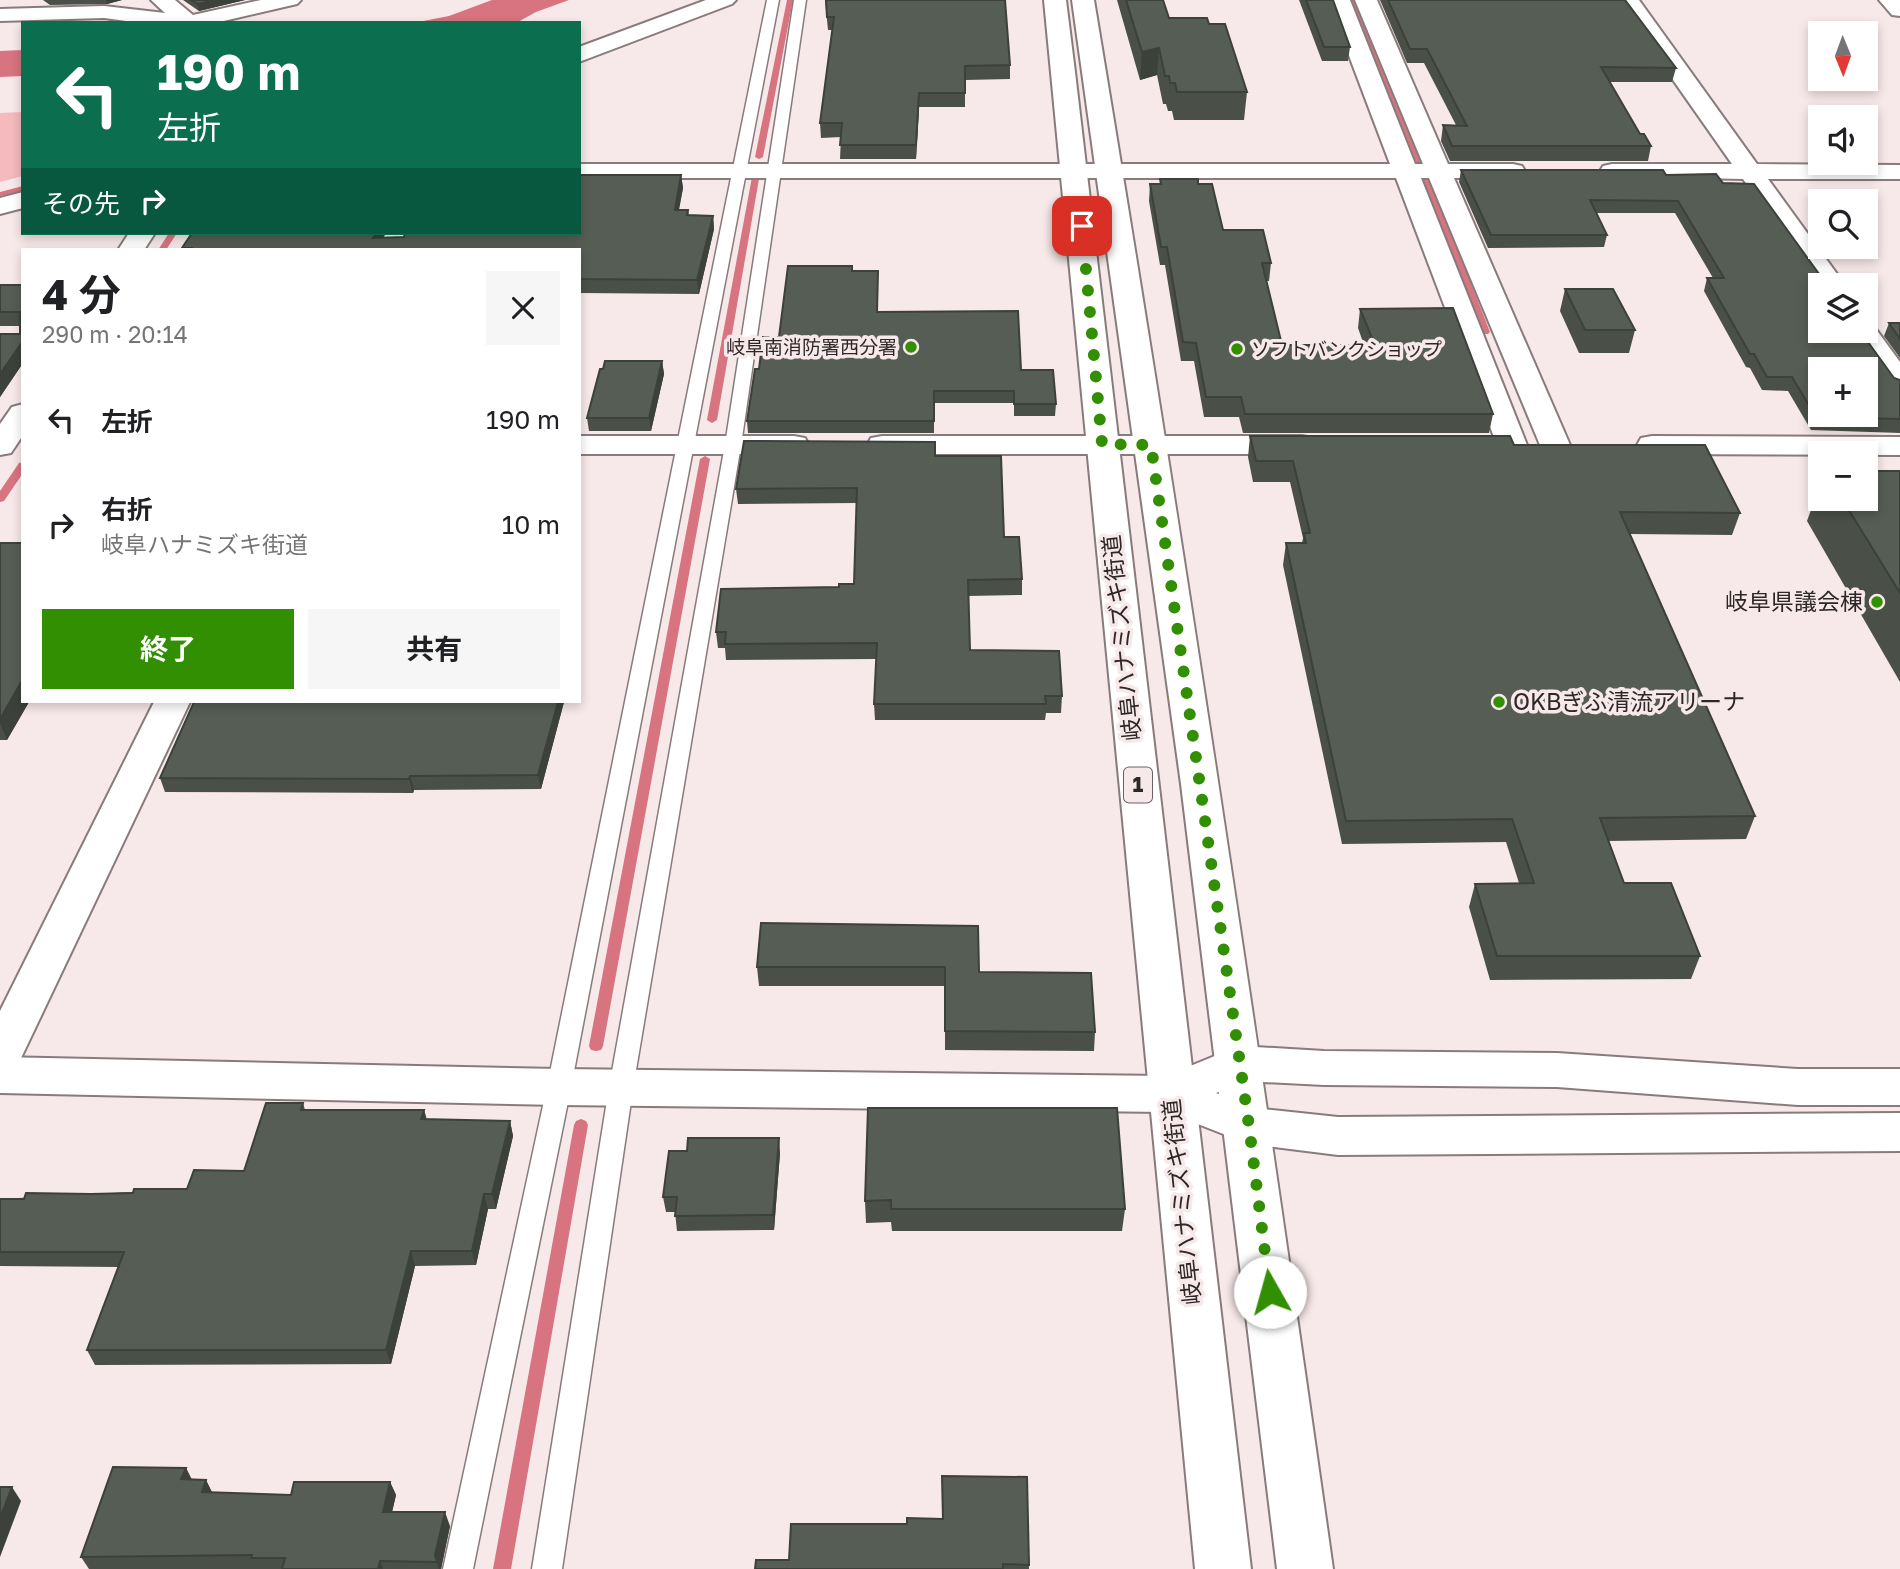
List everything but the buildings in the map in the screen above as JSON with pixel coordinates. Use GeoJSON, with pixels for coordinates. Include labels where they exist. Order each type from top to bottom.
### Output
{"type":"FeatureCollection","features":[{"type":"Feature","properties":{"kind":"street"},"geometry":{"type":"LineString","coordinates":[[162,0],[188,21]]}},
{"type":"Feature","properties":{"kind":"street"},"geometry":{"type":"LineString","coordinates":[[194,21],[290,0]]}},
{"type":"Feature","properties":{"kind":"street"},"geometry":{"type":"LineString","coordinates":[[581,54],[725,0]]}},
{"type":"Feature","properties":{"kind":"street","name":"岐阜ハナミズキ街道"},"geometry":{"type":"LineString","coordinates":[[1055,0],[1151,445],[1249,1126],[1305,1569]]}},
{"type":"Feature","properties":{"kind":"street","name":"岐阜ハナミズキ街道"},"geometry":{"type":"LineString","coordinates":[[1083,0],[1093,171],[1102,444],[1223,1569]]}},
{"type":"Feature","properties":{"kind":"street"},"geometry":{"type":"LineString","coordinates":[[1339,0],[1406,171],[1499,445],[1569,445],[1437,171],[1366,0]]}},
{"type":"Feature","properties":{"kind":"street"},"geometry":{"type":"LineString","coordinates":[[1628,0],[1823,273]]}},
{"type":"Feature","properties":{"kind":"street"},"geometry":{"type":"LineString","coordinates":[[1890,0],[1900,10]]}},
{"type":"Feature","properties":{"kind":"street"},"geometry":{"type":"LineString","coordinates":[[0,15],[104,12],[180,21]]}},
{"type":"Feature","properties":{"kind":"street"},"geometry":{"type":"LineString","coordinates":[[581,171],[1533,171]]}},
{"type":"Feature","properties":{"kind":"street"},"geometry":{"type":"LineString","coordinates":[[1587,171],[1900,172]]}},
{"type":"Feature","properties":{"kind":"street"},"geometry":{"type":"LineString","coordinates":[[0,206],[21,201]]}},
{"type":"Feature","properties":{"kind":"street"},"geometry":{"type":"LineString","coordinates":[[1872,343],[1900,383]]}},
{"type":"Feature","properties":{"kind":"street"},"geometry":{"type":"LineString","coordinates":[[9,445],[21,418]]}},
{"type":"Feature","properties":{"kind":"street"},"geometry":{"type":"LineString","coordinates":[[581,445],[1335,445]]}},
{"type":"Feature","properties":{"kind":"street"},"geometry":{"type":"LineString","coordinates":[[1624,445],[1900,446]]}},
{"type":"Feature","properties":{"kind":"street"},"geometry":{"type":"LineString","coordinates":[[0,1056],[172,703]]}},
{"type":"Feature","properties":{"kind":"street"},"geometry":{"type":"LineString","coordinates":[[1170,1094],[1239,1063],[1324,1068],[1557,1070],[1798,1087],[1900,1087]]}},
{"type":"Feature","properties":{"kind":"street"},"geometry":{"type":"LineString","coordinates":[[0,1075],[559,1087],[1170,1094],[1249,1126],[1338,1136],[1900,1132]]}},
{"type":"Feature","properties":{"kind":"lane"},"geometry":{"type":"LineString","coordinates":[[458,1569],[559,1087],[772,0]]}},
{"type":"Feature","properties":{"kind":"lane"},"geometry":{"type":"LineString","coordinates":[[547,1569],[621,1088],[733,445],[800,0]]}},
{"type":"Feature","properties":{"kind":"shaded area"},"geometry":{"type":"Polygon","coordinates":[[[492,0],[569,0],[520,21],[423,21],[449,16],[492,0]]]}},
{"type":"Feature","properties":{"kind":"shaded area"},"geometry":{"type":"Polygon","coordinates":[[[21,112],[21,177],[0,182],[0,113],[21,112]]]}},
{"type":"Feature","properties":{"kind":"waterway"},"geometry":{"type":"LineString","coordinates":[[759,157],[790,0]]}},
{"type":"Feature","properties":{"kind":"waterway"},"geometry":{"type":"LineString","coordinates":[[1353,0],[1422,167]]}},
{"type":"Feature","properties":{"kind":"waterway"},"geometry":{"type":"LineString","coordinates":[[0,64],[21,63]]}},
{"type":"Feature","properties":{"kind":"waterway"},"geometry":{"type":"LineString","coordinates":[[1426,177],[1485,332]]}},
{"type":"Feature","properties":{"kind":"waterway"},"geometry":{"type":"LineString","coordinates":[[712,420],[755,179]]}},
{"type":"Feature","properties":{"kind":"waterway"},"geometry":{"type":"LineString","coordinates":[[0,194],[21,189]]}},
{"type":"Feature","properties":{"kind":"waterway"},"geometry":{"type":"LineString","coordinates":[[163,248],[172,235]]}},
{"type":"Feature","properties":{"kind":"waterway"},"geometry":{"type":"LineString","coordinates":[[596,1046],[705,459]]}},
{"type":"Feature","properties":{"kind":"waterway"},"geometry":{"type":"LineString","coordinates":[[0,499],[21,468]]}},
{"type":"Feature","properties":{"kind":"waterway"},"geometry":{"type":"LineString","coordinates":[[502,1569],[581,1125]]}},
{"type":"Feature","properties":{"kind":"place","name":"岐阜南消防署西分署"},"geometry":{"type":"Point","coordinates":[911,347]}},
{"type":"Feature","properties":{"kind":"place","name":"ソフトバンクショップ"},"geometry":{"type":"Point","coordinates":[1237,349]}},
{"type":"Feature","properties":{"kind":"place","name":"岐阜県議会棟"},"geometry":{"type":"Point","coordinates":[1877,602]}},
{"type":"Feature","properties":{"kind":"place","name":"OKBぎふ清流アリーナ"},"geometry":{"type":"Point","coordinates":[1499,702]}},
{"type":"Feature","properties":{"kind":"route"},"geometry":{"type":"LineString","coordinates":[[1082,226],[1102,444],[1151,445],[1249,1126],[1270,1292]]}}]}
